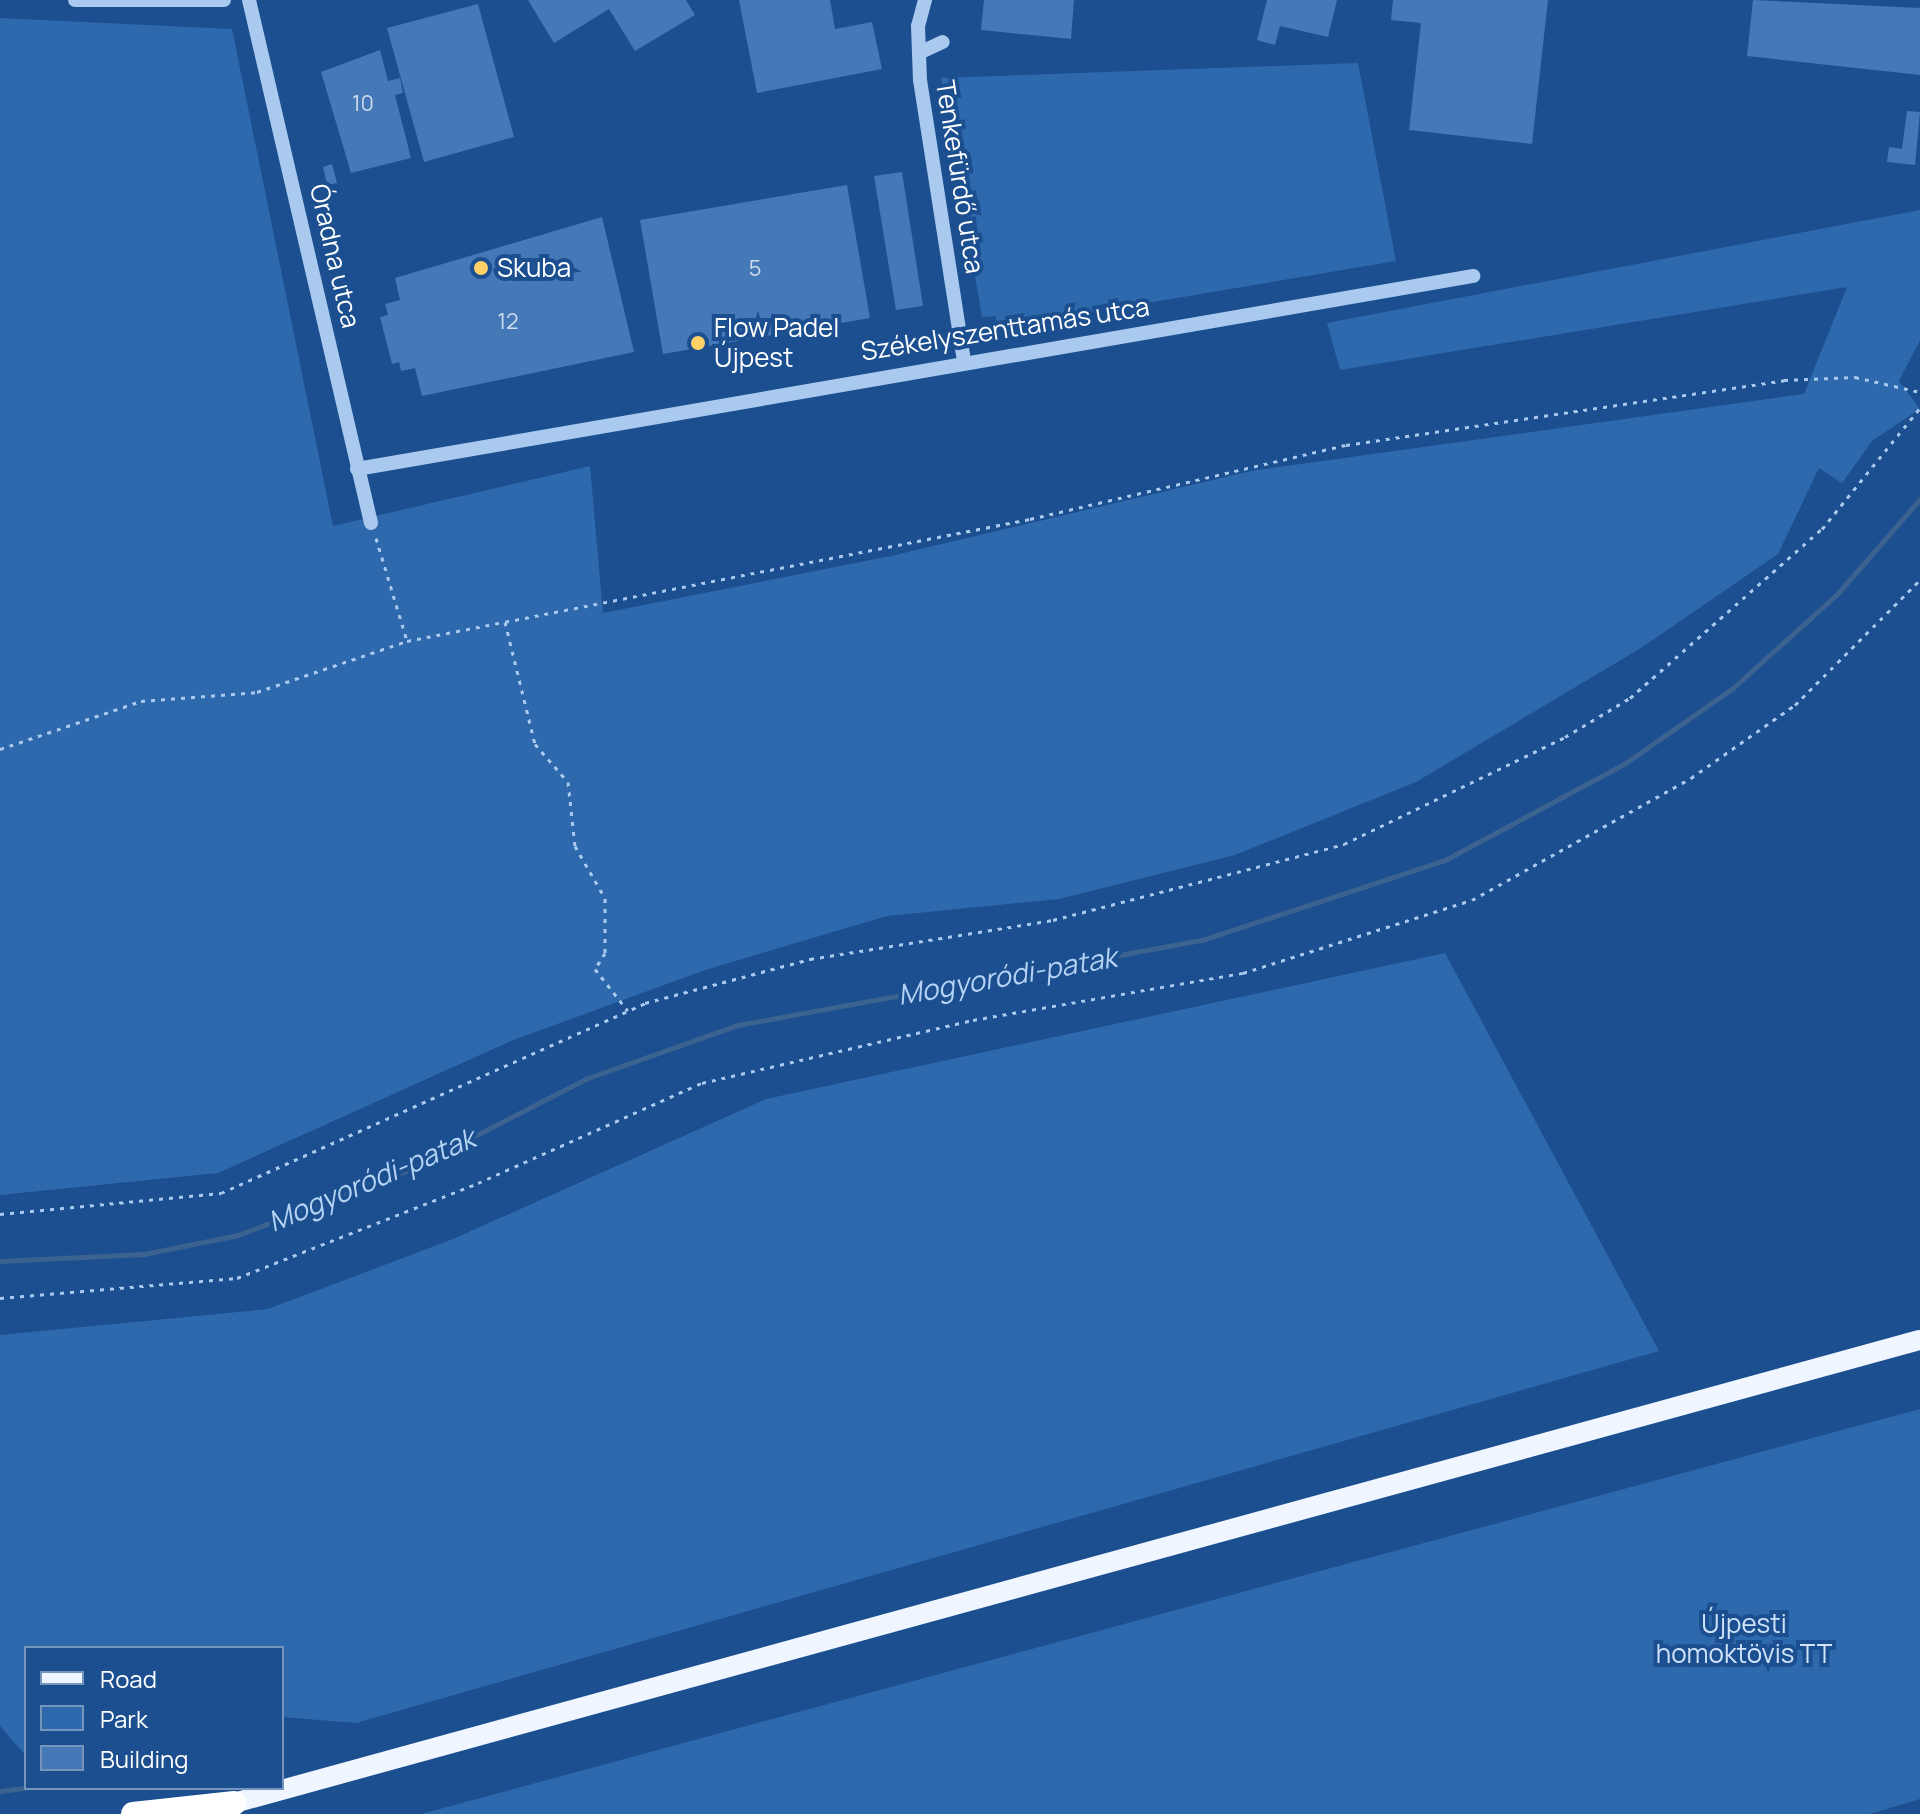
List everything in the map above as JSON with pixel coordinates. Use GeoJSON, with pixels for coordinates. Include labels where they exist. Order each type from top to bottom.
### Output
{"type":"FeatureCollection","features":[{"type":"Feature","properties":{"kind":"highway"},"geometry":{"type":"LineString","coordinates":[[133,1814],[234,1803]]}},
{"type":"Feature","properties":{"kind":"highway"},"geometry":{"type":"LineString","coordinates":[[194,1814],[234,1803]]}},
{"type":"Feature","properties":{"kind":"highway"},"geometry":{"type":"LineString","coordinates":[[209,1814],[234,1803]]}},
{"type":"Feature","properties":{"kind":"main road"},"geometry":{"type":"LineString","coordinates":[[284,1789],[1920,1340]]}},
{"type":"Feature","properties":{"kind":"main road"},"geometry":{"type":"LineString","coordinates":[[234,1803],[281,1790]]}},
{"type":"Feature","properties":{"kind":"street"},"geometry":{"type":"LineString","coordinates":[[75,0],[224,0]]}},
{"type":"Feature","properties":{"kind":"street","name":"Óradna utca"},"geometry":{"type":"LineString","coordinates":[[249,0],[371,523]]}},
{"type":"Feature","properties":{"kind":"street","name":"Tenkefürdő utca"},"geometry":{"type":"LineString","coordinates":[[925,0],[919,53],[964,361]]}},
{"type":"Feature","properties":{"kind":"street"},"geometry":{"type":"LineString","coordinates":[[919,53],[943,42]]}},
{"type":"Feature","properties":{"kind":"street","name":"Székelyszenttamás utca"},"geometry":{"type":"LineString","coordinates":[[357,469],[964,361],[1473,276]]}},
{"type":"Feature","properties":{"kind":"path"},"geometry":{"type":"LineString","coordinates":[[0,749],[141,701],[257,692],[407,641],[1030,519],[1346,445],[1784,380],[1855,377],[1920,392]]}},
{"type":"Feature","properties":{"kind":"path"},"geometry":{"type":"LineString","coordinates":[[0,1214],[221,1193],[628,1011],[810,959],[1053,920],[1344,844],[1565,737],[1630,698],[1822,529],[1920,408]]}},
{"type":"Feature","properties":{"kind":"path"},"geometry":{"type":"LineString","coordinates":[[371,523],[407,641]]}},
{"type":"Feature","properties":{"kind":"path"},"geometry":{"type":"LineString","coordinates":[[0,1298],[237,1278],[478,1183],[702,1083],[973,1020],[1243,973],[1472,900],[1691,778],[1782,714],[1920,580]]}},
{"type":"Feature","properties":{"kind":"path"},"geometry":{"type":"LineString","coordinates":[[505,622],[535,744],[568,782],[575,846],[605,898],[605,953],[595,969],[628,1011]]}},
{"type":"Feature","properties":{"kind":"green space"},"geometry":{"type":"Polygon","coordinates":[[[0,18],[232,29],[333,526],[590,466],[603,613],[891,556],[1251,471],[1804,394],[1847,287],[1340,370],[1327,323],[1920,210],[1920,340],[1899,381],[1920,409],[1872,441],[1842,483],[1819,468],[1778,554],[1641,648],[1416,782],[1235,855],[1059,899],[887,916],[705,970],[511,1041],[218,1173],[0,1195],[0,18]]]}},
{"type":"Feature","properties":{"kind":"green space"},"geometry":{"type":"Polygon","coordinates":[[[1358,63],[1396,261],[1000,328],[995,316],[982,317],[941,78],[1358,63]]]}},
{"type":"Feature","properties":{"kind":"green space"},"geometry":{"type":"Polygon","coordinates":[[[1445,953],[1659,1351],[356,1723],[284,1717],[284,1646],[24,1646],[24,1754],[0,1726],[0,1335],[268,1309],[453,1239],[766,1099],[1445,953]]]}},
{"type":"Feature","properties":{"kind":"green space","name":"Újpesti homoktövis TT"},"geometry":{"type":"Polygon","coordinates":[[[1920,1409],[1920,1799],[1870,1814],[421,1814],[1920,1409]]]}},
{"type":"Feature","properties":{"kind":"building"},"geometry":{"type":"Polygon","coordinates":[[[528,0],[686,0],[695,15],[635,51],[609,9],[554,43],[528,0]]]}},
{"type":"Feature","properties":{"kind":"building"},"geometry":{"type":"Polygon","coordinates":[[[739,0],[830,0],[835,29],[872,22],[882,69],[757,93],[739,0]]]}},
{"type":"Feature","properties":{"kind":"building"},"geometry":{"type":"Polygon","coordinates":[[[984,0],[1074,0],[1071,39],[981,30],[984,0]]]}},
{"type":"Feature","properties":{"kind":"building"},"geometry":{"type":"Polygon","coordinates":[[[1267,0],[1337,0],[1328,37],[1280,26],[1275,45],[1257,40],[1267,0]]]}},
{"type":"Feature","properties":{"kind":"building"},"geometry":{"type":"Polygon","coordinates":[[[1393,0],[1548,0],[1532,144],[1409,130],[1421,23],[1391,20],[1393,0]]]}},
{"type":"Feature","properties":{"kind":"building"},"geometry":{"type":"Polygon","coordinates":[[[1753,0],[1920,8],[1920,75],[1747,56],[1753,0]]]}},
{"type":"Feature","properties":{"kind":"building"},"geometry":{"type":"Polygon","coordinates":[[[478,4],[514,137],[424,162],[387,28],[478,4]]]}},
{"type":"Feature","properties":{"kind":"building"},"geometry":{"type":"Polygon","coordinates":[[[380,50],[388,81],[400,78],[403,93],[395,95],[411,158],[351,173],[321,72],[380,50]]]}},
{"type":"Feature","properties":{"kind":"building"},"geometry":{"type":"Polygon","coordinates":[[[1907,111],[1920,112],[1915,165],[1887,162],[1889,147],[1902,149],[1907,111]]]}},
{"type":"Feature","properties":{"kind":"building"},"geometry":{"type":"Polygon","coordinates":[[[332,164],[337,183],[327,185],[323,167],[332,164]]]}},
{"type":"Feature","properties":{"kind":"building"},"geometry":{"type":"Polygon","coordinates":[[[902,172],[923,306],[896,310],[874,176],[902,172]]]}},
{"type":"Feature","properties":{"kind":"building"},"geometry":{"type":"Polygon","coordinates":[[[847,185],[870,318],[663,354],[640,220],[847,185]]]}},
{"type":"Feature","properties":{"kind":"building"},"geometry":{"type":"Polygon","coordinates":[[[602,217],[634,352],[422,396],[415,368],[401,371],[399,362],[392,364],[380,317],[388,315],[385,304],[400,300],[395,278],[602,217]]]}},
{"type":"Feature","properties":{"kind":"waterway","name":"Mogyoródi-patak"},"geometry":{"type":"LineString","coordinates":[[0,1261],[144,1254],[238,1235],[406,1171],[588,1078],[738,1025],[1205,939],[1445,860],[1624,764],[1733,688],[1838,593],[1920,499]]}},
{"type":"Feature","properties":{"kind":"waterway"},"geometry":{"type":"LineString","coordinates":[[0,1791],[24,1788]]}},
{"type":"Feature","properties":{"kind":"place","name":"Skuba"},"geometry":{"type":"Point","coordinates":[481,268]}},
{"type":"Feature","properties":{"kind":"place","name":"Flow Padel Újpest"},"geometry":{"type":"Point","coordinates":[698,343]}}]}
